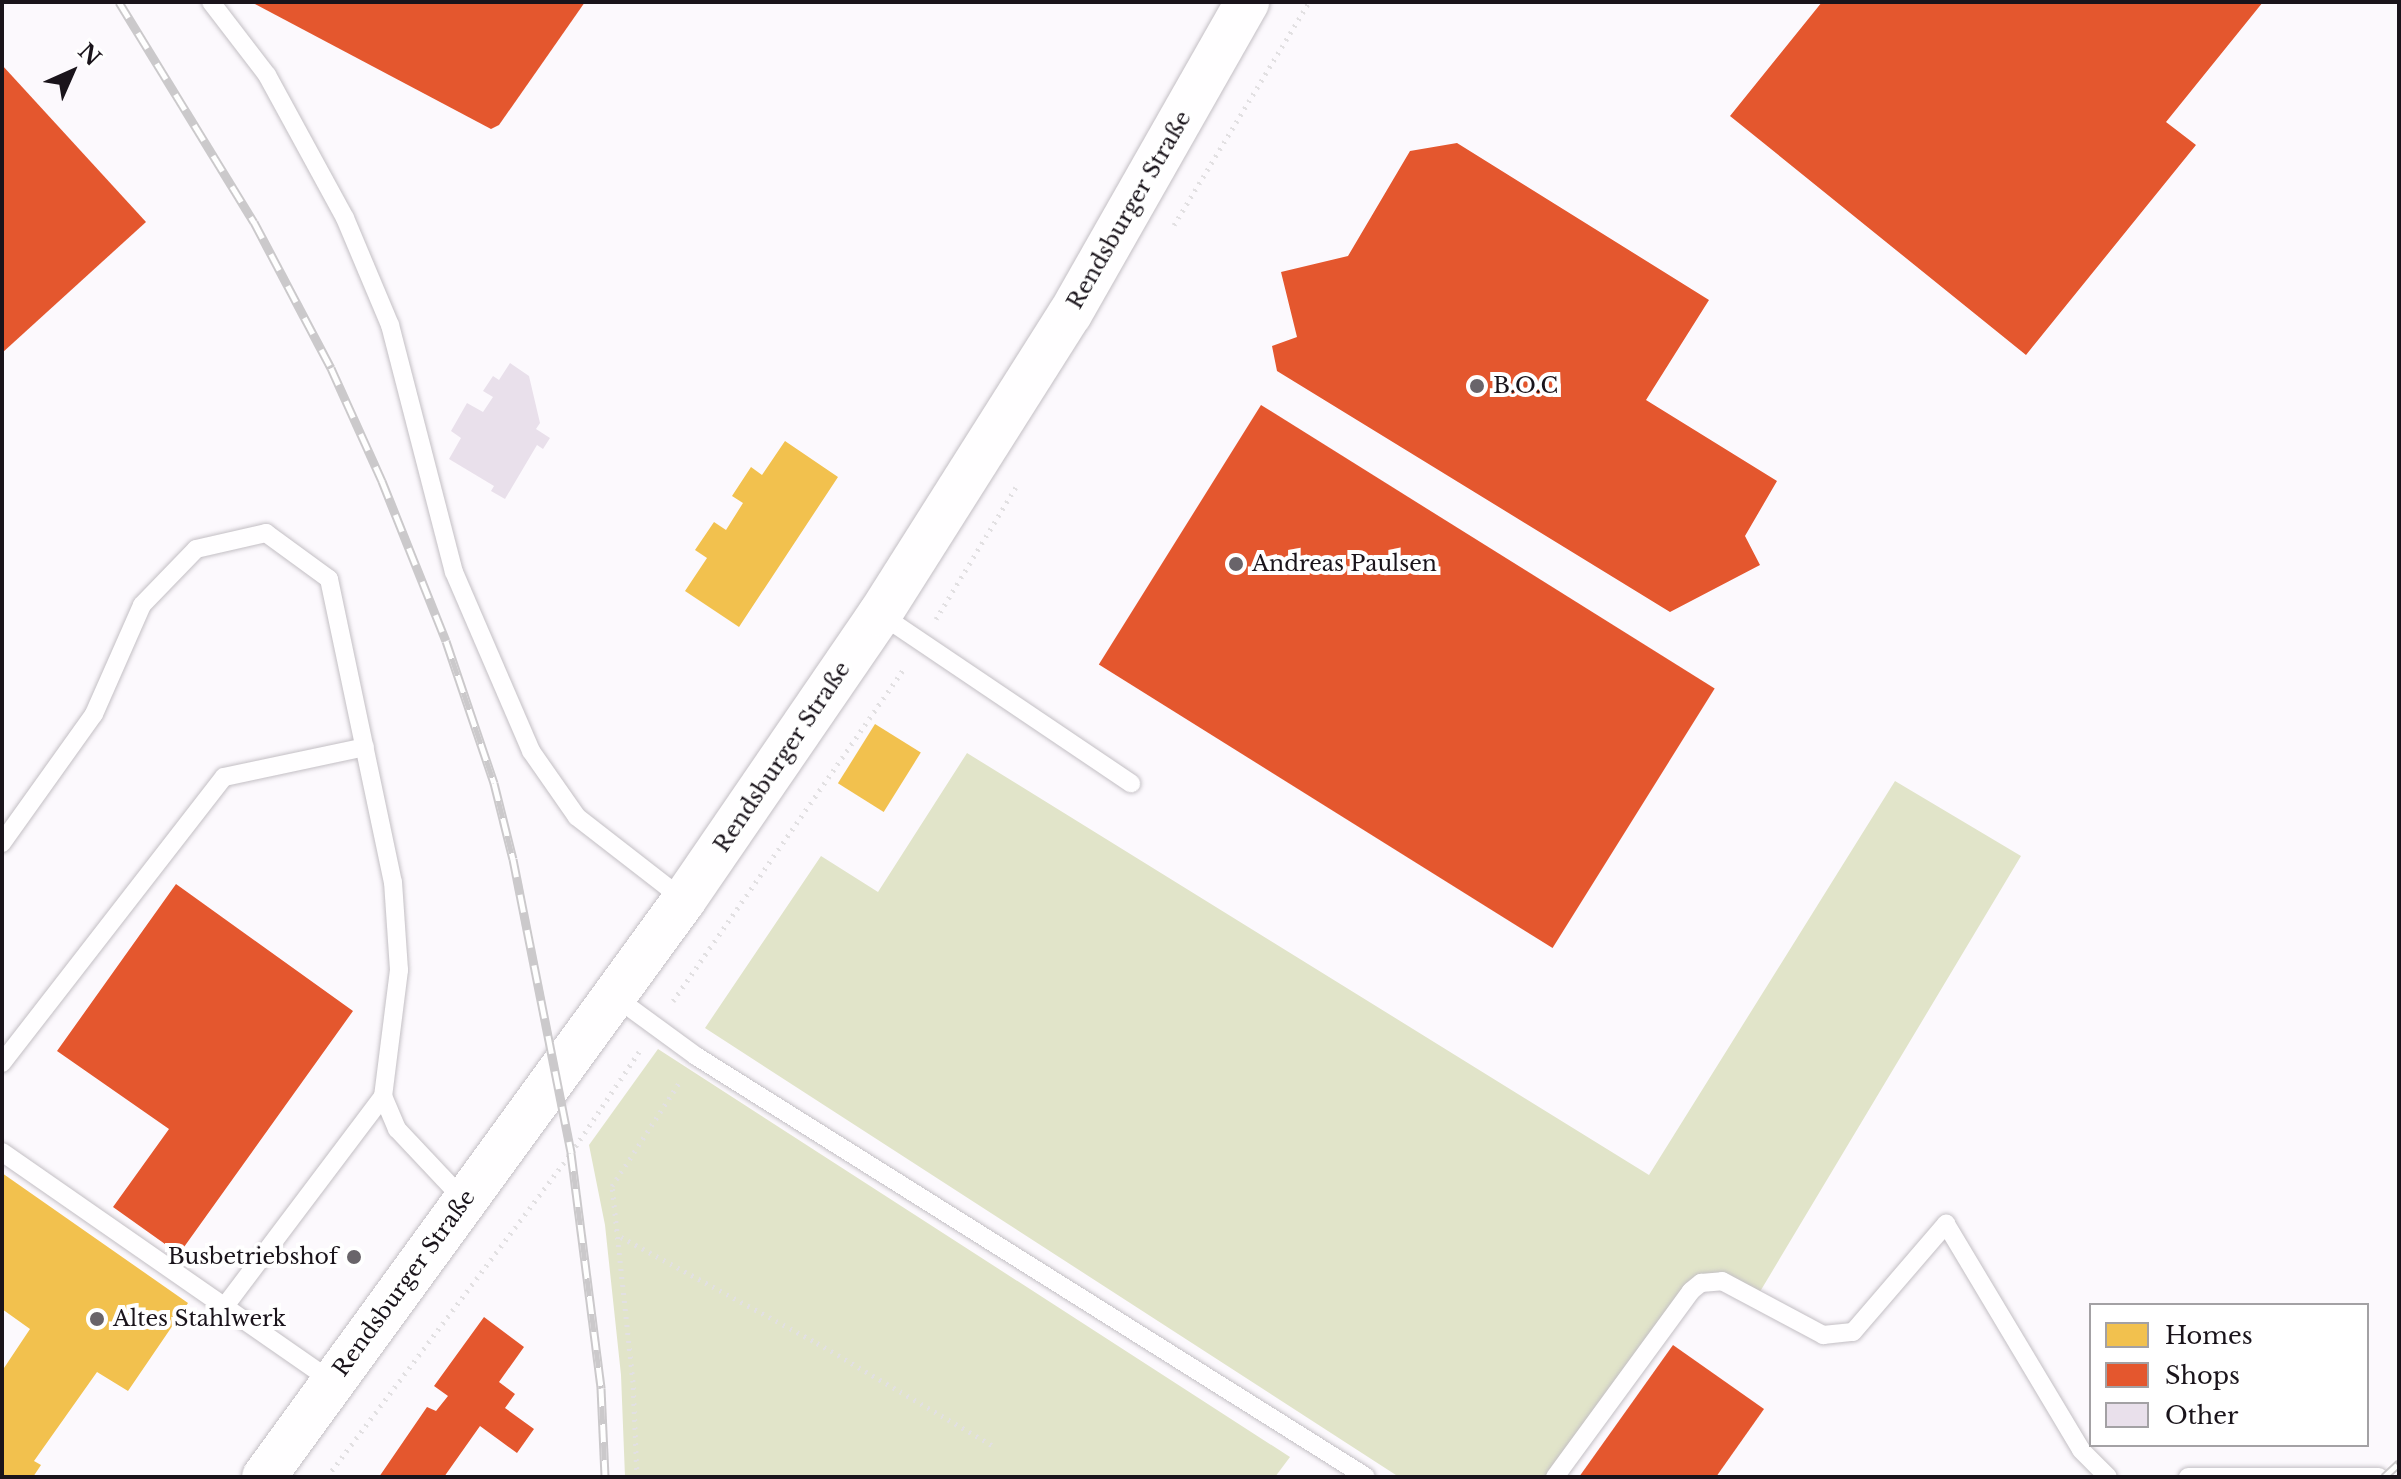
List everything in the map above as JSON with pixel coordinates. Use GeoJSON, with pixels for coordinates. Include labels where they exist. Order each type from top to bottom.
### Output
{"type":"FeatureCollection","features":[{"type":"Feature","properties":{"kind":"street","name":"Rendsburger Straße"},"geometry":{"type":"LineString","coordinates":[[264,1477],[684,900],[880,614],[1070,314],[1247,2]]}},
{"type":"Feature","properties":{"kind":"lane"},"geometry":{"type":"LineString","coordinates":[[211,2],[267,75],[345,218],[390,325],[454,572],[531,751],[577,817],[684,900]]}},
{"type":"Feature","properties":{"kind":"lane"},"geometry":{"type":"LineString","coordinates":[[2,843],[94,714],[142,605],[196,549],[266,533],[329,579],[393,882],[399,970],[383,1096],[225,1306]]}},
{"type":"Feature","properties":{"kind":"lane"},"geometry":{"type":"LineString","coordinates":[[880,614],[1131,783]]}},
{"type":"Feature","properties":{"kind":"lane"},"geometry":{"type":"LineString","coordinates":[[2,1063],[224,777],[365,747]]}},
{"type":"Feature","properties":{"kind":"lane"},"geometry":{"type":"LineString","coordinates":[[614,996],[696,1056],[1353,1474]]}},
{"type":"Feature","properties":{"kind":"lane"},"geometry":{"type":"LineString","coordinates":[[383,1096],[397,1129],[464,1200]]}},
{"type":"Feature","properties":{"kind":"lane"},"geometry":{"type":"LineString","coordinates":[[2,1152],[332,1381]]}},
{"type":"Feature","properties":{"kind":"lane"},"geometry":{"type":"LineString","coordinates":[[1555,1477],[1691,1291],[1701,1283],[1722,1281],[1823,1335],[1853,1332],[1946,1224],[2081,1450],[2108,1477]]}},
{"type":"Feature","properties":{"kind":"lane"},"geometry":{"type":"LineString","coordinates":[[2188,1477],[2379,1477]]}},
{"type":"Feature","properties":{"kind":"path"},"geometry":{"type":"LineString","coordinates":[[637,1477],[620,1236],[612,1186],[696,1056]]}},
{"type":"Feature","properties":{"kind":"path"},"geometry":{"type":"LineString","coordinates":[[620,1236],[817,1343],[993,1446]]}},
{"type":"Feature","properties":{"kind":"green space"},"geometry":{"type":"Polygon","coordinates":[[[967,753],[1649,1175],[1895,781],[2021,856],[1758,1295],[1712,1276],[1549,1477],[1399,1477],[705,1028],[821,856],[878,892],[967,753]]]}},
{"type":"Feature","properties":{"kind":"green space"},"geometry":{"type":"Polygon","coordinates":[[[658,1049],[1290,1457],[1275,1477],[625,1477],[621,1375],[605,1225],[589,1145],[658,1049]]]}},
{"type":"Feature","properties":{"kind":"building: Homes"},"geometry":{"type":"Polygon","coordinates":[[[785,441],[838,477],[739,627],[685,591],[707,558],[695,550],[714,522],[726,530],[743,503],[732,496],[751,467],[762,475],[785,441]]]}},
{"type":"Feature","properties":{"kind":"building: Homes"},"geometry":{"type":"Polygon","coordinates":[[[875,724],[921,753],[884,812],[838,783],[875,724]]]}},
{"type":"Feature","properties":{"kind":"building: Homes","name":"Altes Stahlwerk"},"geometry":{"type":"Polygon","coordinates":[[[2,1173],[188,1303],[128,1391],[97,1372],[34,1461],[41,1465],[33,1477],[2,1477],[2,1371],[30,1329],[2,1309],[2,1173]]]}},
{"type":"Feature","properties":{"kind":"building: Shops"},"geometry":{"type":"Polygon","coordinates":[[[251,2],[585,2],[499,125],[491,129],[251,2]]]}},
{"type":"Feature","properties":{"kind":"building: Shops"},"geometry":{"type":"Polygon","coordinates":[[[1822,2],[2263,2],[2166,122],[2196,145],[2026,355],[1730,116],[1822,2]]]}},
{"type":"Feature","properties":{"kind":"building: Shops"},"geometry":{"type":"Polygon","coordinates":[[[2,65],[146,222],[2,353],[2,65]]]}},
{"type":"Feature","properties":{"kind":"building: Shops","name":"B.O.C"},"geometry":{"type":"Polygon","coordinates":[[[1457,143],[1709,300],[1646,400],[1777,481],[1745,536],[1760,565],[1670,612],[1277,371],[1272,346],[1297,337],[1281,272],[1348,256],[1410,151],[1457,143]]]}},
{"type":"Feature","properties":{"kind":"building: Shops"},"geometry":{"type":"Polygon","coordinates":[[[1261,405],[1715,689],[1553,948],[1099,665],[1261,405]]]}},
{"type":"Feature","properties":{"kind":"building: Shops"},"geometry":{"type":"Polygon","coordinates":[[[176,884],[353,1011],[179,1254],[113,1207],[169,1129],[57,1051],[176,884]]]}},
{"type":"Feature","properties":{"kind":"building: Shops"},"geometry":{"type":"Polygon","coordinates":[[[484,1317],[524,1347],[499,1382],[515,1394],[505,1408],[534,1429],[517,1453],[480,1426],[444,1477],[379,1477],[427,1407],[436,1411],[448,1396],[434,1386],[484,1317]]]}},
{"type":"Feature","properties":{"kind":"building: Shops"},"geometry":{"type":"Polygon","coordinates":[[[1673,1345],[1764,1409],[1716,1477],[1579,1477],[1673,1345]]]}},
{"type":"Feature","properties":{"kind":"building: Other"},"geometry":{"type":"Polygon","coordinates":[[[510,363],[529,376],[540,423],[536,429],[550,438],[543,449],[537,445],[505,499],[491,491],[494,486],[449,459],[461,438],[451,431],[467,403],[483,412],[493,397],[483,391],[493,376],[499,380],[510,363]]]}},
{"type":"Feature","properties":{"kind":"railway"},"geometry":{"type":"LineString","coordinates":[[119,2],[254,222],[331,368],[382,481],[446,641],[494,783],[513,859],[571,1153],[601,1388],[605,1477]]}},
{"type":"Feature","properties":{"kind":"railway"},"geometry":{"type":"LineString","coordinates":[[2384,1477],[2399,1463]]}},
{"type":"Feature","properties":{"kind":"place","name":"B.O.C"},"geometry":{"type":"Point","coordinates":[1477,386]}},
{"type":"Feature","properties":{"kind":"place","name":"Andreas Paulsen"},"geometry":{"type":"Point","coordinates":[1236,564]}},
{"type":"Feature","properties":{"kind":"place","name":"Busbetriebshof"},"geometry":{"type":"Point","coordinates":[354,1257]}},
{"type":"Feature","properties":{"kind":"place","name":"Altes Stahlwerk"},"geometry":{"type":"Point","coordinates":[97,1319]}}]}
